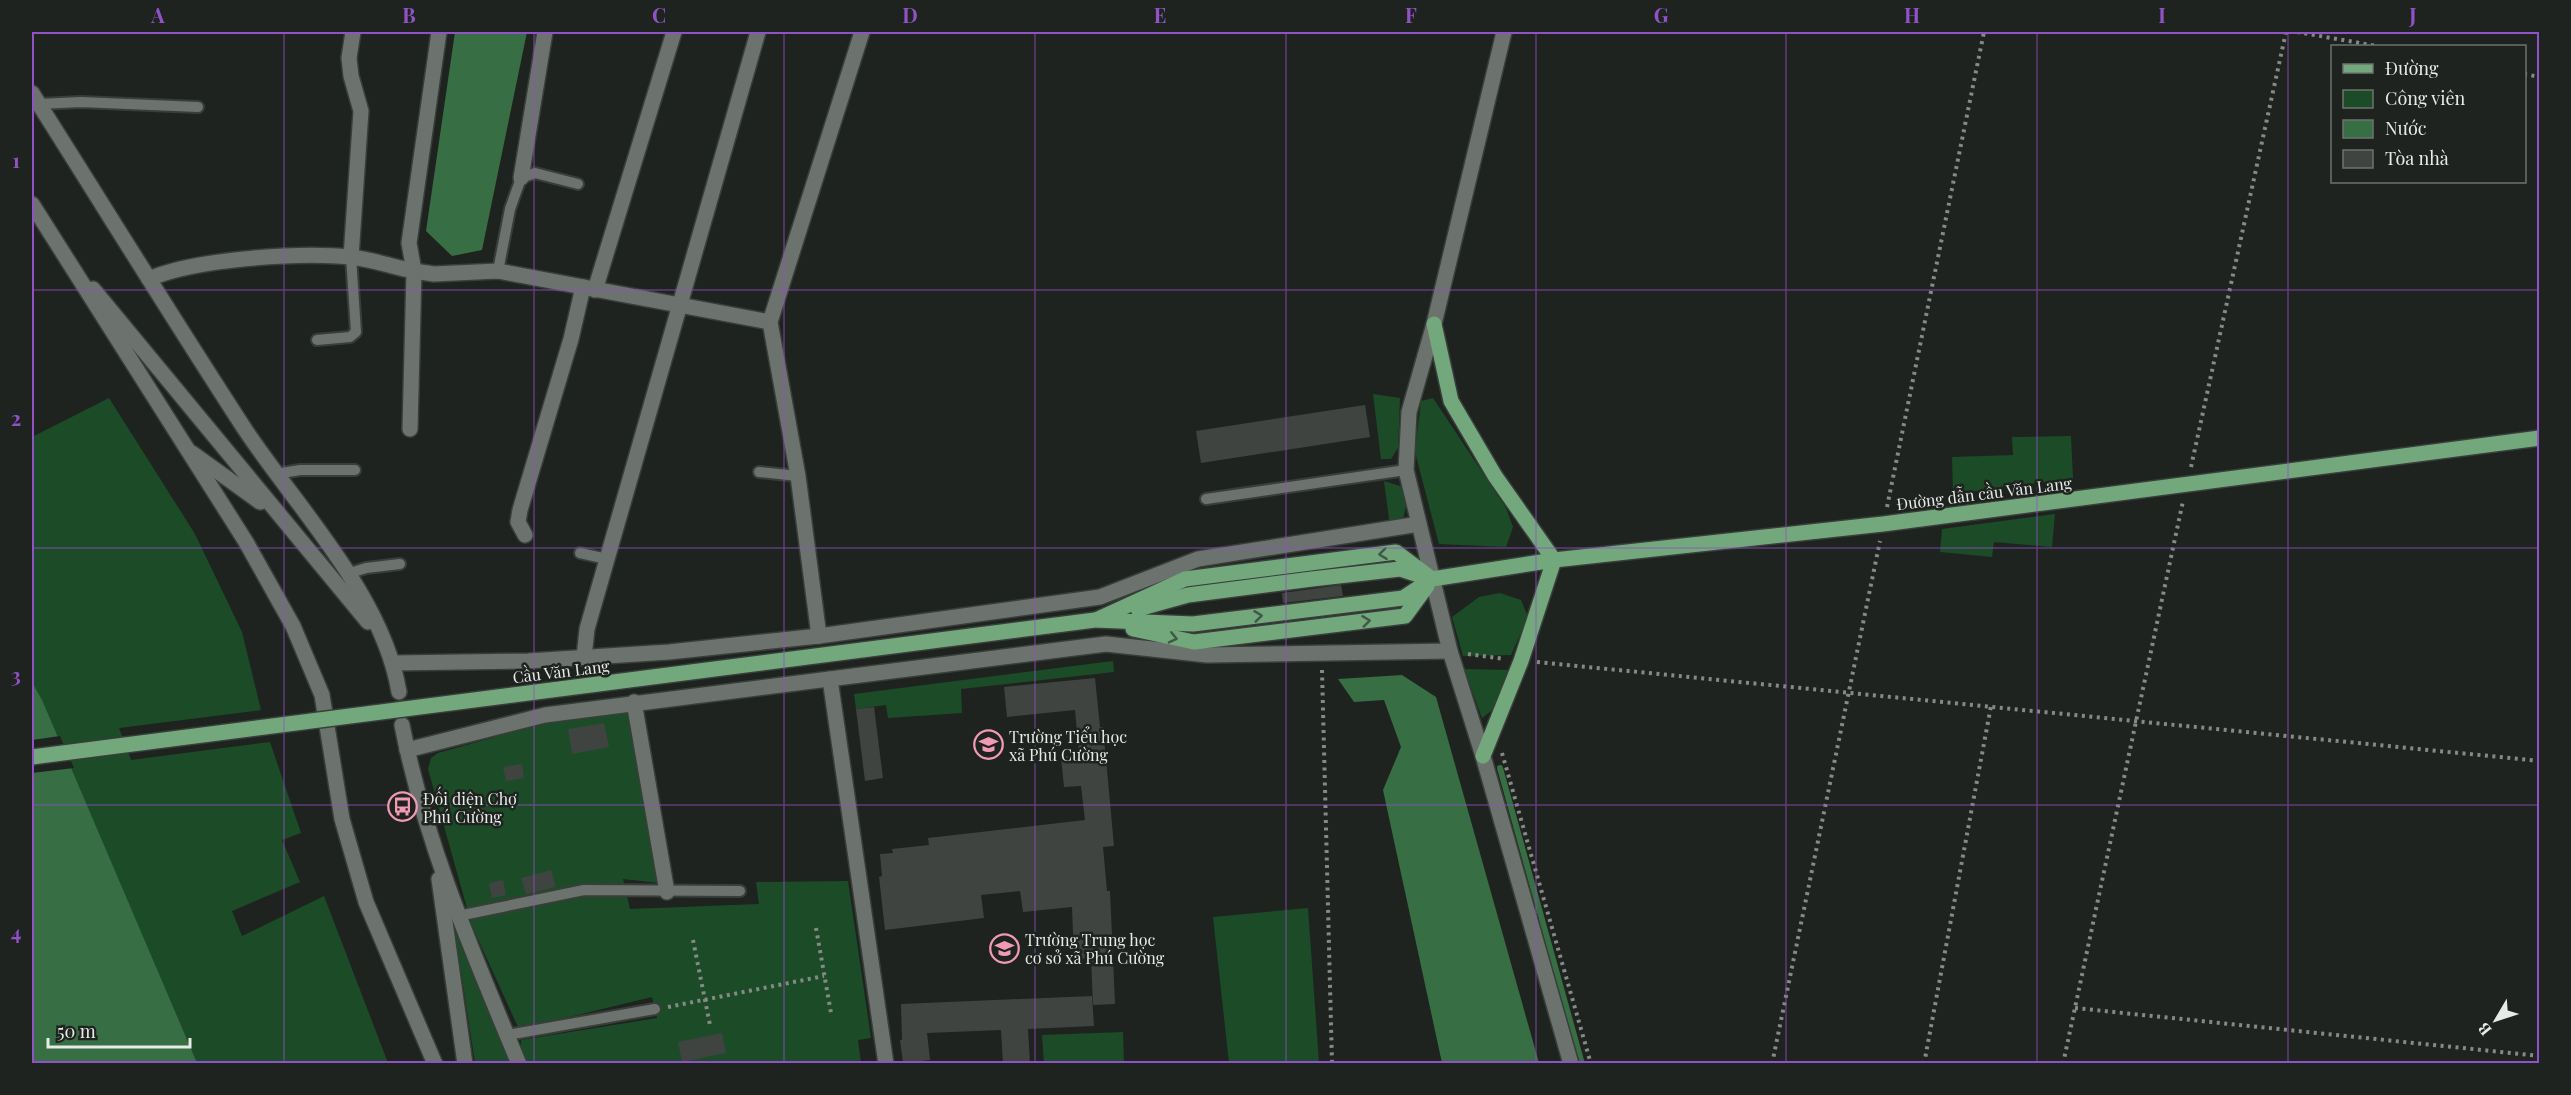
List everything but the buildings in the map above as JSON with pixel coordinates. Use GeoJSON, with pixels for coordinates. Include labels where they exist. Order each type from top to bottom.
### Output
{"type":"FeatureCollection","features":[{"type":"Feature","properties":{"kind":"main road"},"geometry":{"type":"LineString","coordinates":[[351,257],[361,111],[351,76],[350,58],[353,32]]}},
{"type":"Feature","properties":{"kind":"main road"},"geometry":{"type":"LineString","coordinates":[[410,429],[414,271],[410,243],[439,32]]}},
{"type":"Feature","properties":{"kind":"main road"},"geometry":{"type":"LineString","coordinates":[[521,178],[545,32]]}},
{"type":"Feature","properties":{"kind":"main road"},"geometry":{"type":"LineString","coordinates":[[525,535],[518,522],[520,510],[571,339],[674,32]]}},
{"type":"Feature","properties":{"kind":"main road"},"geometry":{"type":"LineString","coordinates":[[584,657],[587,629],[758,32]]}},
{"type":"Feature","properties":{"kind":"main road"},"geometry":{"type":"LineString","coordinates":[[819,636],[798,476],[770,322],[862,32]]}},
{"type":"Feature","properties":{"kind":"main road"},"geometry":{"type":"LineString","coordinates":[[1504,32],[1434,324],[1409,412],[1406,470],[1450,651],[1483,756],[1571,1064]]}},
{"type":"Feature","properties":{"kind":"main road"},"geometry":{"type":"LineString","coordinates":[[35,98],[276,474],[357,587],[394,663],[399,692]]}},
{"type":"Feature","properties":{"kind":"main road"},"geometry":{"type":"LineString","coordinates":[[32,204],[246,542],[293,626],[322,695],[342,819],[366,902],[435,1064]]}},
{"type":"Feature","properties":{"kind":"main road"},"geometry":{"type":"LineString","coordinates":[[53,240],[384,641]]}},
{"type":"Feature","properties":{"kind":"main road"},"geometry":{"type":"LineString","coordinates":[[149,279],[170,270],[241,260],[351,257],[434,274],[498,271],[770,322]]}},
{"type":"Feature","properties":{"kind":"main road"},"geometry":{"type":"LineString","coordinates":[[1434,324],[1451,401],[1495,476],[1554,560],[1521,661],[1483,756]]}},
{"type":"Feature","properties":{"kind":"main road","name":"Đường dẫn cầu Văn Lang"},"geometry":{"type":"LineString","coordinates":[[1432,579],[1554,560],[1883,524],[2540,438]]}},
{"type":"Feature","properties":{"kind":"main road"},"geometry":{"type":"LineString","coordinates":[[185,449],[278,514]]}},
{"type":"Feature","properties":{"kind":"main road"},"geometry":{"type":"LineString","coordinates":[[394,663],[669,652],[819,636],[1100,597],[1198,559],[1419,524]]}},
{"type":"Feature","properties":{"kind":"main road"},"geometry":{"type":"LineString","coordinates":[[1095,620],[1188,595],[1312,579],[1400,569],[1432,579]]}},
{"type":"Feature","properties":{"kind":"main road"},"geometry":{"type":"LineString","coordinates":[[1095,620],[1193,624],[1227,620],[1403,598],[1432,579]]}},
{"type":"Feature","properties":{"kind":"main road","name":"Cầu Văn Lang"},"geometry":{"type":"LineString","coordinates":[[32,757],[1095,620]]}},
{"type":"Feature","properties":{"kind":"main road"},"geometry":{"type":"LineString","coordinates":[[407,750],[545,715],[1106,644],[1207,656],[1450,651]]}},
{"type":"Feature","properties":{"kind":"main road"},"geometry":{"type":"LineString","coordinates":[[830,679],[886,1064]]}},
{"type":"Feature","properties":{"kind":"main road"},"geometry":{"type":"LineString","coordinates":[[634,702],[667,892]]}},
{"type":"Feature","properties":{"kind":"main road"},"geometry":{"type":"LineString","coordinates":[[402,725],[434,847],[458,916],[519,1064]]}},
{"type":"Feature","properties":{"kind":"main road"},"geometry":{"type":"LineString","coordinates":[[434,847],[465,1064]]}},
{"type":"Feature","properties":{"kind":"lane"},"geometry":{"type":"LineString","coordinates":[[35,98],[198,107]]}},
{"type":"Feature","properties":{"kind":"lane"},"geometry":{"type":"LineString","coordinates":[[498,271],[510,209],[521,178],[535,173],[578,184]]}},
{"type":"Feature","properties":{"kind":"lane"},"geometry":{"type":"LineString","coordinates":[[317,340],[350,337],[356,332],[351,257]]}},
{"type":"Feature","properties":{"kind":"lane"},"geometry":{"type":"LineString","coordinates":[[276,474],[300,470],[355,470]]}},
{"type":"Feature","properties":{"kind":"lane"},"geometry":{"type":"LineString","coordinates":[[1206,499],[1406,470]]}},
{"type":"Feature","properties":{"kind":"lane"},"geometry":{"type":"LineString","coordinates":[[759,472],[798,476]]}},
{"type":"Feature","properties":{"kind":"lane"},"geometry":{"type":"LineString","coordinates":[[580,553],[607,559]]}},
{"type":"Feature","properties":{"kind":"lane"},"geometry":{"type":"LineString","coordinates":[[347,574],[366,568],[400,564]]}},
{"type":"Feature","properties":{"kind":"lane"},"geometry":{"type":"LineString","coordinates":[[458,916],[584,890],[740,891]]}},
{"type":"Feature","properties":{"kind":"lane"},"geometry":{"type":"LineString","coordinates":[[507,1035],[655,1010]]}},
{"type":"Feature","properties":{"kind":"path"},"geometry":{"type":"LineString","coordinates":[[1772,1064],[1984,32]]}},
{"type":"Feature","properties":{"kind":"path"},"geometry":{"type":"LineString","coordinates":[[2063,1064],[2286,32]]}},
{"type":"Feature","properties":{"kind":"path"},"geometry":{"type":"LineString","coordinates":[[2297,32],[2370,45]]}},
{"type":"Feature","properties":{"kind":"path"},"geometry":{"type":"LineString","coordinates":[[1450,651],[1521,661],[1849,691],[2540,761]]}},
{"type":"Feature","properties":{"kind":"path"},"geometry":{"type":"LineString","coordinates":[[1322,654],[1332,1064]]}},
{"type":"Feature","properties":{"kind":"path"},"geometry":{"type":"LineString","coordinates":[[1924,1064],[1991,706]]}},
{"type":"Feature","properties":{"kind":"path"},"geometry":{"type":"LineString","coordinates":[[1495,727],[1591,1064]]}},
{"type":"Feature","properties":{"kind":"path"},"geometry":{"type":"LineString","coordinates":[[816,928],[831,1013]]}},
{"type":"Feature","properties":{"kind":"path"},"geometry":{"type":"LineString","coordinates":[[693,940],[710,1025]]}},
{"type":"Feature","properties":{"kind":"path"},"geometry":{"type":"LineString","coordinates":[[655,1010],[824,976]]}},
{"type":"Feature","properties":{"kind":"path"},"geometry":{"type":"LineString","coordinates":[[2074,1008],[2540,1056]]}},
{"type":"Feature","properties":{"kind":"green space"},"geometry":{"type":"Polygon","coordinates":[[[1373,394],[1400,398],[1398,448],[1391,459],[1381,459],[1373,394]]]}},
{"type":"Feature","properties":{"kind":"green space"},"geometry":{"type":"Polygon","coordinates":[[[109,398],[195,534],[242,632],[261,710],[119,728],[131,760],[270,742],[301,833],[282,840],[300,882],[232,911],[242,936],[324,896],[388,1063],[32,1064],[32,437],[109,398]]]}},
{"type":"Feature","properties":{"kind":"green space"},"geometry":{"type":"Polygon","coordinates":[[[1433,398],[1506,508],[1513,527],[1506,547],[1439,544],[1415,452],[1421,401],[1433,398]]]}},
{"type":"Feature","properties":{"kind":"green space"},"geometry":{"type":"Polygon","coordinates":[[[2071,436],[2073,478],[1953,494],[1952,457],[2013,455],[2012,437],[2071,436]]]}},
{"type":"Feature","properties":{"kind":"green space"},"geometry":{"type":"Polygon","coordinates":[[[1384,481],[1403,487],[1406,505],[1403,520],[1390,526],[1384,481]]]}},
{"type":"Feature","properties":{"kind":"green space"},"geometry":{"type":"Polygon","coordinates":[[[2055,514],[2052,547],[1994,542],[1992,557],[1940,552],[1942,529],[2055,514]]]}},
{"type":"Feature","properties":{"kind":"green space"},"geometry":{"type":"Polygon","coordinates":[[[1500,593],[1521,600],[1528,617],[1511,655],[1463,656],[1452,617],[1479,597],[1500,593]]]}},
{"type":"Feature","properties":{"kind":"green space"},"geometry":{"type":"Polygon","coordinates":[[[1113,661],[1114,672],[961,689],[962,713],[888,718],[886,705],[856,709],[854,694],[1113,661]]]}},
{"type":"Feature","properties":{"kind":"green space"},"geometry":{"type":"Polygon","coordinates":[[[1464,669],[1508,670],[1495,708],[1482,718],[1464,669]]]}},
{"type":"Feature","properties":{"kind":"green space"},"geometry":{"type":"Polygon","coordinates":[[[629,713],[659,883],[623,879],[630,909],[759,904],[756,882],[848,881],[871,1038],[858,1040],[861,1063],[527,1063],[521,1048],[521,1040],[657,1018],[652,997],[524,1028],[518,1027],[472,926],[428,769],[431,758],[438,753],[556,720],[629,713]]]}},
{"type":"Feature","properties":{"kind":"green space"},"geometry":{"type":"Polygon","coordinates":[[[1308,908],[1319,1063],[1229,1063],[1213,917],[1308,908]]]}},
{"type":"Feature","properties":{"kind":"green space"},"geometry":{"type":"Polygon","coordinates":[[[453,920],[511,1063],[475,1063],[453,920]]]}},
{"type":"Feature","properties":{"kind":"green space"},"geometry":{"type":"Polygon","coordinates":[[[1123,1032],[1124,1063],[1044,1063],[1042,1035],[1123,1032]]]}},
{"type":"Feature","properties":{"kind":"water"},"geometry":{"type":"Polygon","coordinates":[[[455,32],[527,32],[482,250],[452,256],[426,231],[455,32]]]}},
{"type":"Feature","properties":{"kind":"water"},"geometry":{"type":"Polygon","coordinates":[[[1402,675],[1436,697],[1539,1063],[1442,1063],[1383,790],[1401,747],[1384,700],[1354,702],[1338,679],[1402,675]]]}},
{"type":"Feature","properties":{"kind":"water"},"geometry":{"type":"Polygon","coordinates":[[[32,682],[42,700],[197,1063],[32,1063],[32,682]]]}},
{"type":"Feature","properties":{"kind":"pier"},"geometry":{"type":"Polygon","coordinates":[[[60,736],[74,768],[32,773],[32,740],[60,736]]]}},
{"type":"Feature","properties":{"kind":"waterway"},"geometry":{"type":"LineString","coordinates":[[1500,768],[1582,1064]]}},
{"type":"Feature","properties":{"kind":"place","name":"Trường Tiểu học xã Phú Cường"},"geometry":{"type":"Point","coordinates":[988,745]}},
{"type":"Feature","properties":{"kind":"place","name":"Đối diện Chợ Phú Cường"},"geometry":{"type":"Point","coordinates":[402,807]}},
{"type":"Feature","properties":{"kind":"place","name":"Trường Trung học cơ sở xã Phú Cường"},"geometry":{"type":"Point","coordinates":[1004,948]}}]}
